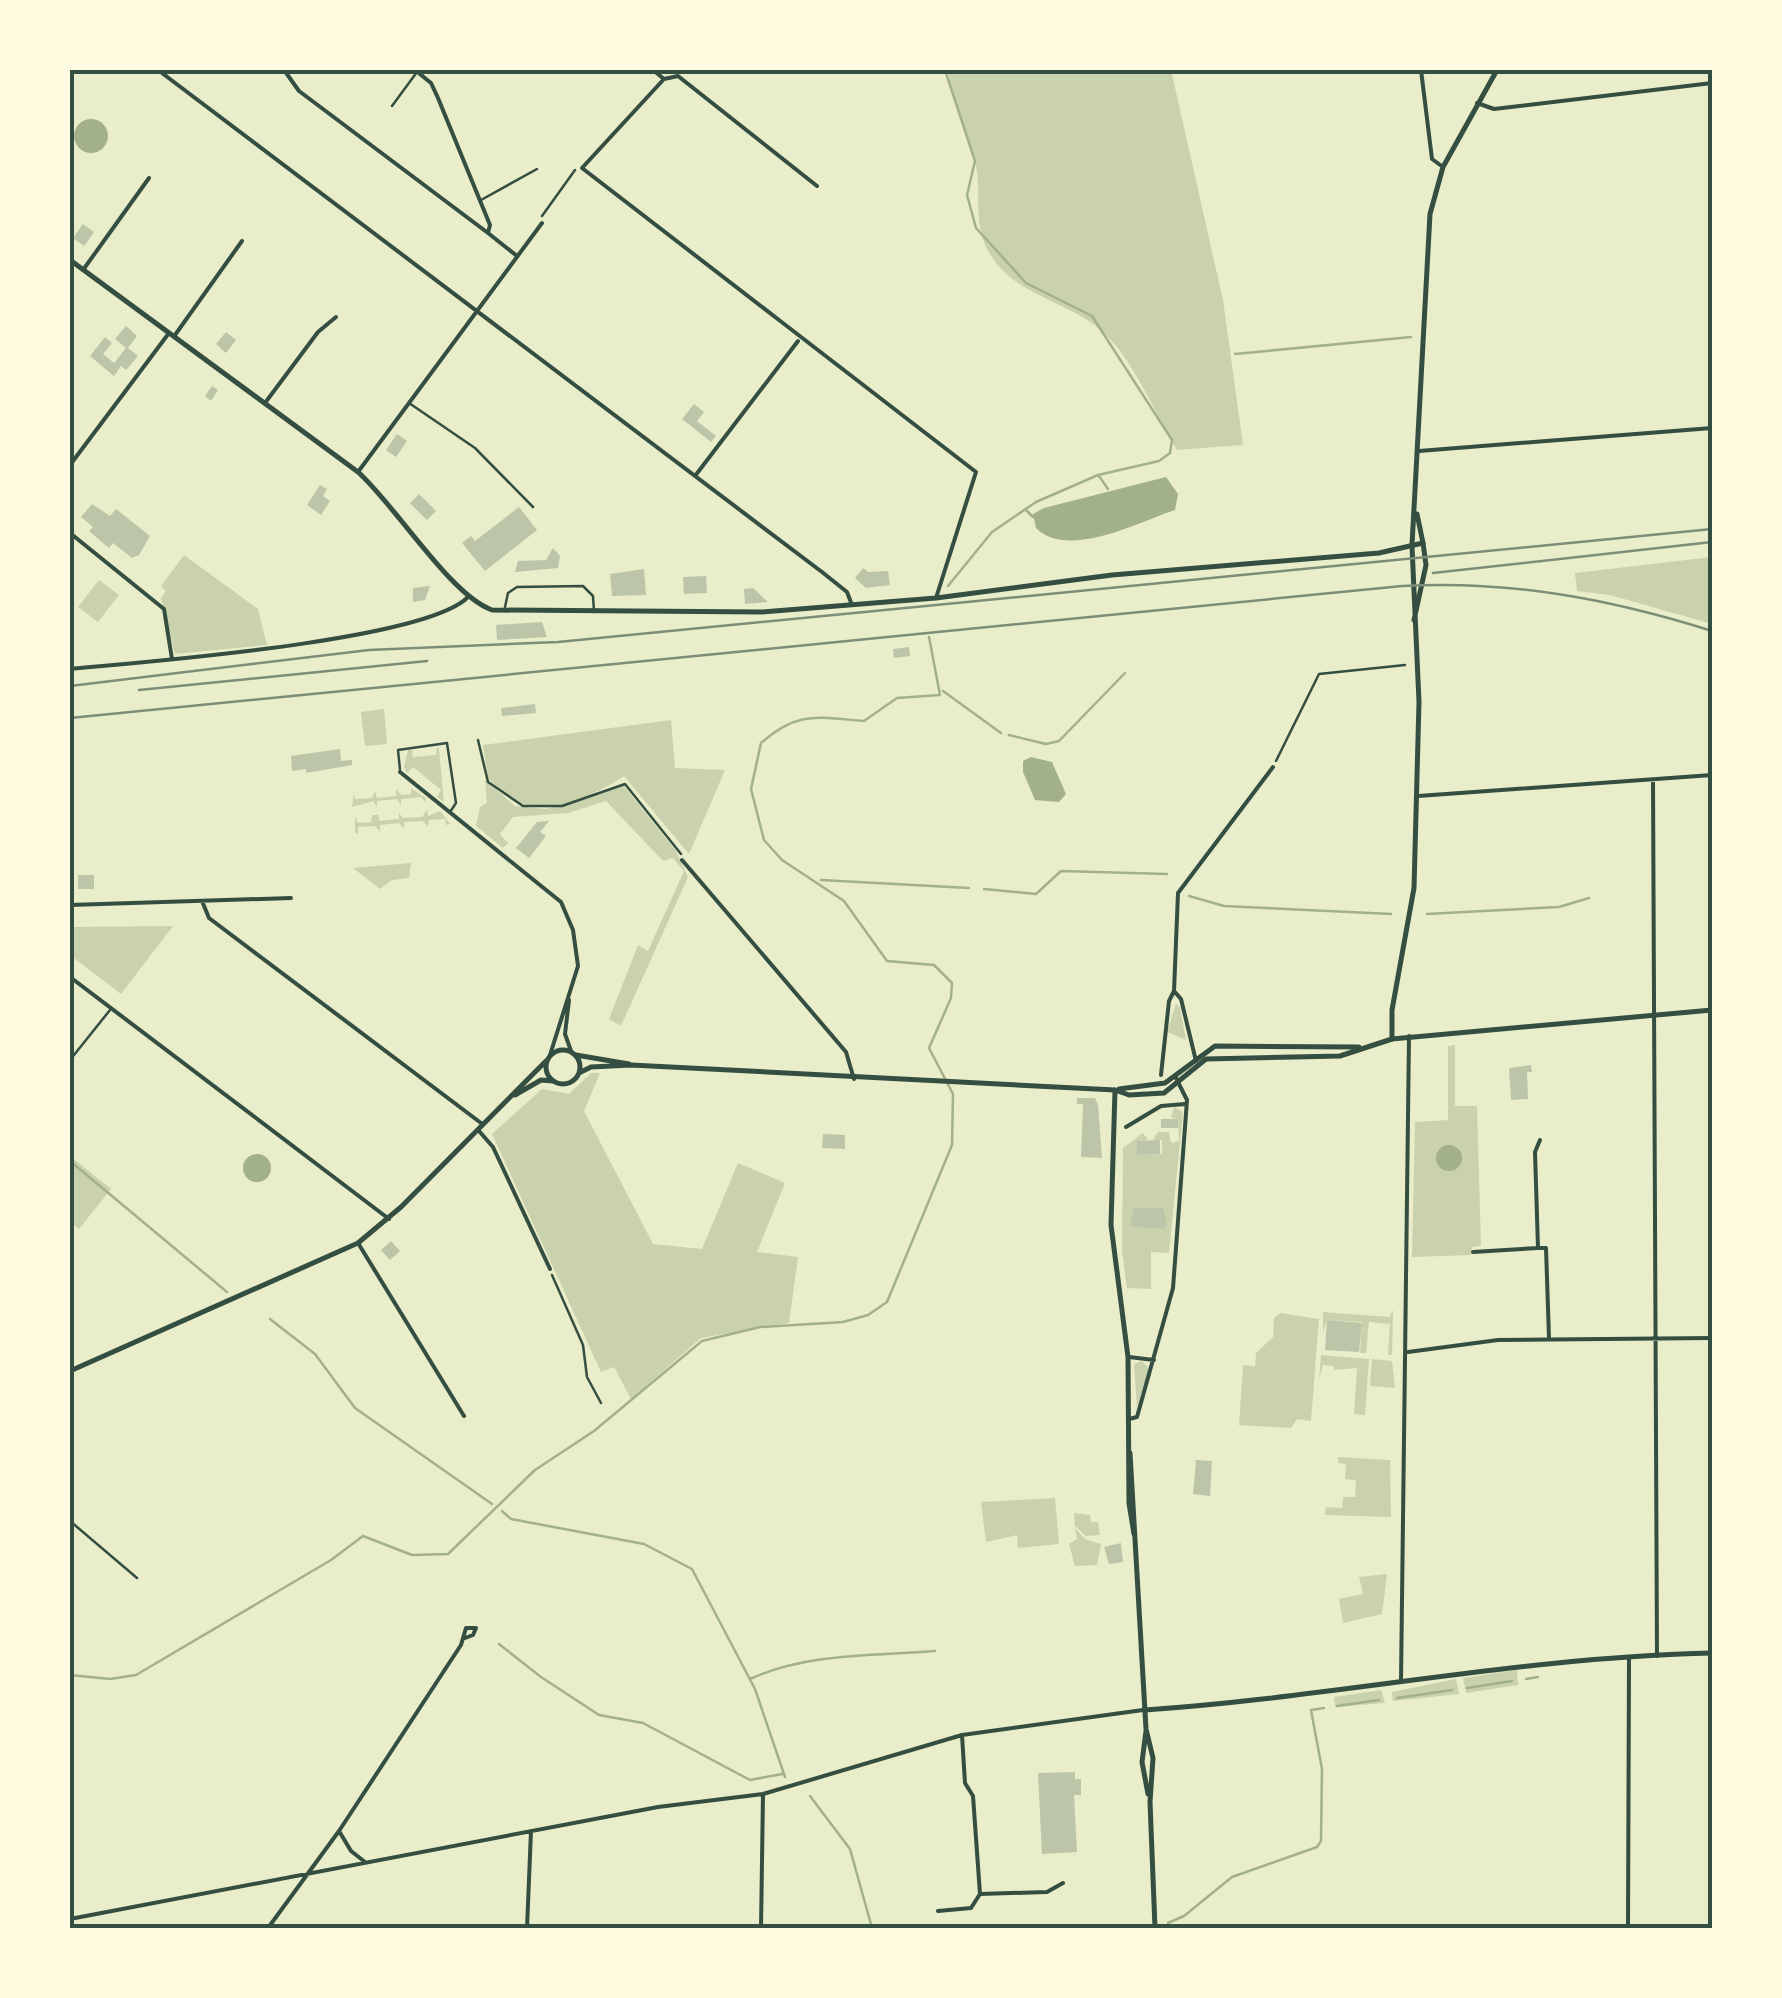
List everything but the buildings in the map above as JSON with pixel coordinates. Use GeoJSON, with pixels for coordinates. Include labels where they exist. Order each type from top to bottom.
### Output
{"type":"FeatureCollection","features":[{"type":"Feature","properties":{"kind":"main road"},"geometry":{"type":"LineString","coordinates":[[1392,1039],[1392,1010],[1413,902],[1418,796],[1419,702],[1412,546],[1428,233],[1443,167],[1497,70]]}},
{"type":"Feature","properties":{"kind":"main road"},"geometry":{"type":"LineString","coordinates":[[70,260],[358,472],[385,496],[468,597],[504,611],[697,614],[852,605],[936,598],[1048,581],[1379,553],[1423,543]]}},
{"type":"Feature","properties":{"kind":"main road"},"geometry":{"type":"LineString","coordinates":[[1414,620],[1426,564],[1416,506]]}},
{"type":"Feature","properties":{"kind":"main road"},"geometry":{"type":"LineString","coordinates":[[1196,1061],[1218,1057],[1340,1056],[1409,1036],[1712,1010]]}},
{"type":"Feature","properties":{"kind":"main road"},"geometry":{"type":"LineString","coordinates":[[515,1095],[538,1082],[568,1084],[591,1067],[631,1066],[1158,1095],[1215,1046],[1362,1047]]}},
{"type":"Feature","properties":{"kind":"main road"},"geometry":{"type":"LineString","coordinates":[[70,1371],[358,1243],[389,1219],[560,1050],[631,1066]]}},
{"type":"Feature","properties":{"kind":"main road"},"geometry":{"type":"LineString","coordinates":[[573,1053],[579,1073]]}},
{"type":"Feature","properties":{"kind":"main road"},"geometry":{"type":"LineString","coordinates":[[548,1058],[546,1073],[553,1081]]}},
{"type":"Feature","properties":{"kind":"main road"},"geometry":{"type":"LineString","coordinates":[[1114,1090],[1111,1225],[1128,1357],[1146,1729],[1142,1762],[1150,1802]]}},
{"type":"Feature","properties":{"kind":"main road"},"geometry":{"type":"LineString","coordinates":[[1145,1710],[1292,1699],[1555,1662],[1712,1653]]}},
{"type":"Feature","properties":{"kind":"main road"},"geometry":{"type":"LineString","coordinates":[[1146,1729],[1154,1758],[1150,1802],[1155,1928]]}},
{"type":"Feature","properties":{"kind":"street"},"geometry":{"type":"LineString","coordinates":[[158,70],[844,589],[852,605]]}},
{"type":"Feature","properties":{"kind":"street"},"geometry":{"type":"LineString","coordinates":[[284,70],[300,91],[518,256]]}},
{"type":"Feature","properties":{"kind":"street"},"geometry":{"type":"LineString","coordinates":[[653,70],[664,79]]}},
{"type":"Feature","properties":{"kind":"street"},"geometry":{"type":"LineString","coordinates":[[1421,70],[1432,159],[1443,167]]}},
{"type":"Feature","properties":{"kind":"street"},"geometry":{"type":"LineString","coordinates":[[416,71],[432,83],[490,225],[488,233]]}},
{"type":"Feature","properties":{"kind":"street"},"geometry":{"type":"LineString","coordinates":[[817,186],[678,76],[664,79],[582,168],[764,307],[799,340],[976,472],[936,598]]}},
{"type":"Feature","properties":{"kind":"street"},"geometry":{"type":"LineString","coordinates":[[1477,102],[1494,109],[1712,83]]}},
{"type":"Feature","properties":{"kind":"street"},"geometry":{"type":"LineString","coordinates":[[83,270],[149,178]]}},
{"type":"Feature","properties":{"kind":"street"},"geometry":{"type":"LineString","coordinates":[[358,472],[542,222]]}},
{"type":"Feature","properties":{"kind":"street"},"geometry":{"type":"LineString","coordinates":[[70,465],[242,241]]}},
{"type":"Feature","properties":{"kind":"street"},"geometry":{"type":"LineString","coordinates":[[265,404],[318,332],[336,317]]}},
{"type":"Feature","properties":{"kind":"street"},"geometry":{"type":"LineString","coordinates":[[695,476],[799,340]]}},
{"type":"Feature","properties":{"kind":"street"},"geometry":{"type":"LineString","coordinates":[[1419,450],[1712,428]]}},
{"type":"Feature","properties":{"kind":"street"},"geometry":{"type":"LineString","coordinates":[[70,533],[164,609],[172,659]]}},
{"type":"Feature","properties":{"kind":"street"},"geometry":{"type":"LineString","coordinates":[[70,669],[172,659],[391,628],[455,609],[468,597]]}},
{"type":"Feature","properties":{"kind":"street"},"geometry":{"type":"LineString","coordinates":[[1161,1074],[1169,1002],[1174,991],[1178,893],[1273,767]]}},
{"type":"Feature","properties":{"kind":"street"},"geometry":{"type":"LineString","coordinates":[[400,772],[560,902],[578,956],[565,1034],[573,1053]]}},
{"type":"Feature","properties":{"kind":"street"},"geometry":{"type":"LineString","coordinates":[[1418,796],[1712,775]]}},
{"type":"Feature","properties":{"kind":"street"},"geometry":{"type":"LineString","coordinates":[[1653,780],[1657,1656]]}},
{"type":"Feature","properties":{"kind":"street"},"geometry":{"type":"LineString","coordinates":[[682,860],[846,1052],[854,1079]]}},
{"type":"Feature","properties":{"kind":"street"},"geometry":{"type":"LineString","coordinates":[[70,905],[291,898]]}},
{"type":"Feature","properties":{"kind":"street"},"geometry":{"type":"LineString","coordinates":[[202,901],[210,918],[482,1128],[550,1269]]}},
{"type":"Feature","properties":{"kind":"street"},"geometry":{"type":"LineString","coordinates":[[70,977],[389,1219]]}},
{"type":"Feature","properties":{"kind":"street"},"geometry":{"type":"LineString","coordinates":[[1174,991],[1182,999],[1196,1061]]}},
{"type":"Feature","properties":{"kind":"street"},"geometry":{"type":"LineString","coordinates":[[548,1058],[570,995]]}},
{"type":"Feature","properties":{"kind":"street"},"geometry":{"type":"LineString","coordinates":[[1401,1683],[1409,1036]]}},
{"type":"Feature","properties":{"kind":"street"},"geometry":{"type":"LineString","coordinates":[[1129,1419],[1138,1417],[1172,1288],[1186,1104],[1177,1079]]}},
{"type":"Feature","properties":{"kind":"street"},"geometry":{"type":"LineString","coordinates":[[1126,1127],[1162,1106],[1186,1104]]}},
{"type":"Feature","properties":{"kind":"street"},"geometry":{"type":"LineString","coordinates":[[1538,1248],[1534,1152],[1540,1140]]}},
{"type":"Feature","properties":{"kind":"street"},"geometry":{"type":"LineString","coordinates":[[358,1243],[464,1416]]}},
{"type":"Feature","properties":{"kind":"street"},"geometry":{"type":"LineString","coordinates":[[1473,1252],[1546,1248],[1549,1338]]}},
{"type":"Feature","properties":{"kind":"street"},"geometry":{"type":"LineString","coordinates":[[1407,1352],[1460,1342],[1712,1338]]}},
{"type":"Feature","properties":{"kind":"street"},"geometry":{"type":"LineString","coordinates":[[1128,1357],[1154,1360]]}},
{"type":"Feature","properties":{"kind":"street"},"geometry":{"type":"LineString","coordinates":[[268,1928],[340,1832],[465,1638]]}},
{"type":"Feature","properties":{"kind":"street"},"geometry":{"type":"LineString","coordinates":[[1628,1658],[1628,1928]]}},
{"type":"Feature","properties":{"kind":"street"},"geometry":{"type":"LineString","coordinates":[[70,1919],[531,1830],[762,1794],[962,1735],[1145,1710]]}},
{"type":"Feature","properties":{"kind":"street"},"geometry":{"type":"LineString","coordinates":[[938,1911],[971,1908],[980,1894],[973,1796],[966,1783],[962,1735]]}},
{"type":"Feature","properties":{"kind":"street"},"geometry":{"type":"LineString","coordinates":[[761,1928],[762,1794]]}},
{"type":"Feature","properties":{"kind":"street"},"geometry":{"type":"LineString","coordinates":[[528,1928],[531,1830]]}},
{"type":"Feature","properties":{"kind":"street"},"geometry":{"type":"LineString","coordinates":[[340,1832],[351,1851],[368,1863]]}},
{"type":"Feature","properties":{"kind":"street"},"geometry":{"type":"LineString","coordinates":[[980,1894],[1046,1892],[1064,1883]]}},
{"type":"Feature","properties":{"kind":"lane"},"geometry":{"type":"LineString","coordinates":[[392,106],[416,71]]}},
{"type":"Feature","properties":{"kind":"lane"},"geometry":{"type":"LineString","coordinates":[[480,200],[538,169]]}},
{"type":"Feature","properties":{"kind":"lane"},"geometry":{"type":"LineString","coordinates":[[409,403],[475,448],[532,507]]}},
{"type":"Feature","properties":{"kind":"lane"},"geometry":{"type":"LineString","coordinates":[[504,611],[508,594],[516,587],[573,586],[588,588],[594,613]]}},
{"type":"Feature","properties":{"kind":"lane"},"geometry":{"type":"LineString","coordinates":[[400,772],[398,750],[447,743],[456,804],[450,813]]}},
{"type":"Feature","properties":{"kind":"lane"},"geometry":{"type":"LineString","coordinates":[[70,1060],[111,1009]]}},
{"type":"Feature","properties":{"kind":"lane"},"geometry":{"type":"LineString","coordinates":[[70,1521],[137,1578]]}},
{"type":"Feature","properties":{"kind":"path"},"geometry":{"type":"LineString","coordinates":[[542,222],[544,212],[582,168]]}},
{"type":"Feature","properties":{"kind":"path"},"geometry":{"type":"LineString","coordinates":[[1273,767],[1319,674],[1405,664]]}},
{"type":"Feature","properties":{"kind":"path"},"geometry":{"type":"LineString","coordinates":[[478,740],[488,782],[523,806],[562,806],[614,784],[628,785],[675,843],[682,860]]}},
{"type":"Feature","properties":{"kind":"path"},"geometry":{"type":"LineString","coordinates":[[550,1269],[583,1345],[587,1378],[601,1403]]}},
{"type":"Feature","properties":{"kind":"shaded area"},"geometry":{"type":"Polygon","coordinates":[[[948,70],[1171,70],[1223,300],[1243,445],[1177,450],[1137,377],[1109,338],[1079,315],[1012,279],[998,266],[983,238],[977,169],[948,70]]]}},
{"type":"Feature","properties":{"kind":"shaded area"},"geometry":{"type":"Polygon","coordinates":[[[91,119],[103,124],[108,136],[103,148],[91,153],[79,148],[74,136],[79,124],[91,119]]]}},
{"type":"Feature","properties":{"kind":"shaded area"},"geometry":{"type":"Polygon","coordinates":[[[1166,477],[1178,494],[1175,510],[1084,540],[1050,537],[1036,528],[1033,514],[1044,508],[1166,477]]]}},
{"type":"Feature","properties":{"kind":"shaded area"},"geometry":{"type":"Polygon","coordinates":[[[184,555],[258,609],[267,645],[175,654],[161,598],[166,591],[161,586],[184,555]]]}},
{"type":"Feature","properties":{"kind":"shaded area"},"geometry":{"type":"Polygon","coordinates":[[[1712,557],[1712,624],[1610,595],[1577,591],[1575,573],[1712,557]]]}},
{"type":"Feature","properties":{"kind":"shaded area"},"geometry":{"type":"Polygon","coordinates":[[[99,580],[119,595],[98,622],[78,607],[99,580]]]}},
{"type":"Feature","properties":{"kind":"shaded area"},"geometry":{"type":"Polygon","coordinates":[[[384,709],[387,744],[365,746],[361,712],[384,709]]]}},
{"type":"Feature","properties":{"kind":"shaded area"},"geometry":{"type":"Polygon","coordinates":[[[671,720],[675,768],[725,770],[689,854],[624,776],[588,796],[546,806],[515,801],[488,778],[483,745],[671,720]]]}},
{"type":"Feature","properties":{"kind":"shaded area"},"geometry":{"type":"Polygon","coordinates":[[[437,747],[444,802],[437,797],[441,790],[413,767],[407,773],[404,767],[408,750],[412,750],[413,757],[436,755],[437,747]]]}},
{"type":"Feature","properties":{"kind":"shaded area"},"geometry":{"type":"Polygon","coordinates":[[[1031,757],[1052,762],[1066,794],[1059,802],[1035,800],[1023,772],[1023,761],[1031,757]]]}},
{"type":"Feature","properties":{"kind":"shaded area"},"geometry":{"type":"Polygon","coordinates":[[[485,780],[515,806],[546,809],[623,785],[676,851],[688,877],[621,1026],[609,1019],[638,945],[648,951],[684,871],[673,858],[663,861],[606,801],[568,813],[513,817],[500,834],[508,843],[503,848],[476,826],[480,807],[487,803],[485,780]]]}},
{"type":"Feature","properties":{"kind":"shaded area"},"geometry":{"type":"Polygon","coordinates":[[[411,788],[426,798],[425,802],[421,797],[401,799],[401,805],[397,799],[377,801],[377,807],[373,801],[352,807],[354,793],[355,799],[372,798],[375,791],[377,798],[396,796],[396,789],[401,795],[411,794],[411,788]]]}},
{"type":"Feature","properties":{"kind":"shaded area"},"geometry":{"type":"Polygon","coordinates":[[[427,810],[428,816],[440,811],[450,824],[446,825],[445,819],[429,820],[428,827],[423,821],[404,822],[404,829],[399,823],[380,825],[380,832],[375,826],[358,827],[358,834],[355,832],[355,817],[358,823],[371,822],[372,815],[378,815],[380,821],[399,819],[399,813],[403,818],[422,817],[427,810]]]}},
{"type":"Feature","properties":{"kind":"shaded area"},"geometry":{"type":"Polygon","coordinates":[[[411,863],[409,878],[392,880],[380,889],[353,868],[411,863]]]}},
{"type":"Feature","properties":{"kind":"shaded area"},"geometry":{"type":"Polygon","coordinates":[[[173,926],[121,994],[70,955],[70,927],[173,926]]]}},
{"type":"Feature","properties":{"kind":"shaded area"},"geometry":{"type":"Polygon","coordinates":[[[1176,1004],[1180,1007],[1186,1040],[1167,1032],[1176,1004]]]}},
{"type":"Feature","properties":{"kind":"shaded area"},"geometry":{"type":"Polygon","coordinates":[[[1455,1045],[1455,1106],[1477,1106],[1481,1246],[1472,1247],[1471,1255],[1412,1257],[1415,1122],[1448,1120],[1448,1046],[1455,1045]]]}},
{"type":"Feature","properties":{"kind":"shaded area"},"geometry":{"type":"Polygon","coordinates":[[[591,1073],[600,1073],[584,1111],[653,1244],[702,1249],[738,1163],[785,1183],[757,1252],[798,1257],[789,1323],[701,1338],[631,1399],[614,1367],[601,1372],[492,1134],[542,1089],[569,1094],[591,1073]]]}},
{"type":"Feature","properties":{"kind":"shaded area"},"geometry":{"type":"Polygon","coordinates":[[[1174,1107],[1183,1112],[1169,1253],[1151,1252],[1151,1289],[1127,1288],[1122,1251],[1123,1148],[1143,1133],[1148,1140],[1137,1141],[1137,1155],[1162,1154],[1162,1140],[1153,1140],[1158,1132],[1169,1132],[1171,1143],[1179,1141],[1178,1119],[1171,1118],[1174,1107]]]}},
{"type":"Feature","properties":{"kind":"shaded area"},"geometry":{"type":"Polygon","coordinates":[[[1449,1145],[1458,1149],[1462,1158],[1458,1167],[1449,1171],[1440,1167],[1436,1158],[1440,1149],[1449,1145]]]}},
{"type":"Feature","properties":{"kind":"shaded area"},"geometry":{"type":"Polygon","coordinates":[[[257,1154],[267,1158],[271,1168],[267,1178],[257,1182],[247,1178],[243,1168],[247,1158],[257,1154]]]}},
{"type":"Feature","properties":{"kind":"shaded area"},"geometry":{"type":"Polygon","coordinates":[[[70,1156],[111,1189],[79,1229],[70,1222],[70,1156]]]}},
{"type":"Feature","properties":{"kind":"shaded area"},"geometry":{"type":"Polygon","coordinates":[[[1393,1310],[1392,1355],[1388,1355],[1390,1324],[1369,1322],[1366,1353],[1360,1353],[1362,1322],[1327,1320],[1323,1332],[1323,1312],[1389,1317],[1393,1310]]]}},
{"type":"Feature","properties":{"kind":"shaded area"},"geometry":{"type":"Polygon","coordinates":[[[1280,1313],[1319,1319],[1311,1421],[1297,1419],[1291,1428],[1239,1425],[1243,1365],[1255,1366],[1256,1353],[1273,1337],[1274,1318],[1280,1313]]]}},
{"type":"Feature","properties":{"kind":"shaded area"},"geometry":{"type":"Polygon","coordinates":[[[1321,1355],[1369,1359],[1365,1415],[1354,1414],[1357,1368],[1334,1370],[1334,1366],[1323,1365],[1319,1380],[1321,1355]]]}},
{"type":"Feature","properties":{"kind":"shaded area"},"geometry":{"type":"Polygon","coordinates":[[[1372,1359],[1392,1361],[1395,1388],[1370,1386],[1372,1359]]]}},
{"type":"Feature","properties":{"kind":"shaded area"},"geometry":{"type":"Polygon","coordinates":[[[1142,1361],[1149,1369],[1137,1407],[1134,1364],[1142,1361]]]}},
{"type":"Feature","properties":{"kind":"shaded area"},"geometry":{"type":"Polygon","coordinates":[[[1338,1457],[1390,1460],[1391,1517],[1325,1515],[1326,1507],[1342,1508],[1343,1497],[1355,1497],[1356,1480],[1345,1479],[1346,1464],[1338,1463],[1338,1457]]]}},
{"type":"Feature","properties":{"kind":"shaded area"},"geometry":{"type":"Polygon","coordinates":[[[1055,1498],[1059,1544],[1018,1548],[1017,1535],[986,1542],[981,1502],[1055,1498]]]}},
{"type":"Feature","properties":{"kind":"shaded area"},"geometry":{"type":"Polygon","coordinates":[[[1074,1513],[1090,1515],[1091,1522],[1098,1522],[1100,1535],[1086,1536],[1075,1526],[1074,1513]]]}},
{"type":"Feature","properties":{"kind":"shaded area"},"geometry":{"type":"Polygon","coordinates":[[[1075,1528],[1085,1539],[1101,1544],[1097,1565],[1075,1566],[1069,1544],[1077,1539],[1075,1528]]]}},
{"type":"Feature","properties":{"kind":"shaded area"},"geometry":{"type":"Polygon","coordinates":[[[1387,1574],[1382,1614],[1343,1623],[1339,1599],[1363,1594],[1359,1577],[1387,1574]]]}},
{"type":"Feature","properties":{"kind":"shaded area"},"geometry":{"type":"Polygon","coordinates":[[[1517,1670],[1518,1685],[1466,1693],[1463,1678],[1517,1670]]]}},
{"type":"Feature","properties":{"kind":"shaded area"},"geometry":{"type":"Polygon","coordinates":[[[1456,1679],[1459,1694],[1393,1701],[1392,1692],[1456,1679]]]}},
{"type":"Feature","properties":{"kind":"shaded area"},"geometry":{"type":"Polygon","coordinates":[[[1381,1690],[1385,1703],[1335,1707],[1334,1697],[1381,1690]]]}},
{"type":"Feature","properties":{"kind":"waterway"},"geometry":{"type":"LineString","coordinates":[[945,70],[975,161],[967,195],[976,228],[1026,283],[1092,316],[1172,440],[1170,453],[1159,461],[1098,475],[1036,502],[992,532],[948,586]]}},
{"type":"Feature","properties":{"kind":"waterway"},"geometry":{"type":"LineString","coordinates":[[1235,354],[1411,337]]}},
{"type":"Feature","properties":{"kind":"waterway"},"geometry":{"type":"LineString","coordinates":[[1099,476],[1108,489]]}},
{"type":"Feature","properties":{"kind":"waterway"},"geometry":{"type":"LineString","coordinates":[[1025,509],[1033,517]]}},
{"type":"Feature","properties":{"kind":"waterway"},"geometry":{"type":"LineString","coordinates":[[70,1675],[110,1679],[136,1675],[331,1560],[363,1536],[412,1555],[448,1554],[535,1470],[594,1431],[702,1341],[760,1327],[843,1322],[868,1315],[887,1302],[952,1145],[953,1094],[929,1048],[951,998],[952,983],[934,965],[887,961],[844,901],[782,860],[764,840],[751,789],[761,743],[787,725],[811,718],[864,721],[897,698],[940,695],[929,637]]}},
{"type":"Feature","properties":{"kind":"waterway"},"geometry":{"type":"LineString","coordinates":[[1009,735],[1046,744],[1059,741],[1125,673]]}},
{"type":"Feature","properties":{"kind":"waterway"},"geometry":{"type":"LineString","coordinates":[[943,691],[1001,733]]}},
{"type":"Feature","properties":{"kind":"waterway"},"geometry":{"type":"LineString","coordinates":[[984,889],[1036,894],[1061,871],[1167,874]]}},
{"type":"Feature","properties":{"kind":"waterway"},"geometry":{"type":"LineString","coordinates":[[821,880],[969,888]]}},
{"type":"Feature","properties":{"kind":"waterway"},"geometry":{"type":"LineString","coordinates":[[1189,896],[1224,906],[1391,914]]}},
{"type":"Feature","properties":{"kind":"waterway"},"geometry":{"type":"LineString","coordinates":[[1427,914],[1559,907],[1589,898]]}},
{"type":"Feature","properties":{"kind":"waterway"},"geometry":{"type":"LineString","coordinates":[[70,1161],[227,1292]]}},
{"type":"Feature","properties":{"kind":"waterway"},"geometry":{"type":"LineString","coordinates":[[270,1319],[315,1354],[355,1408],[492,1504]]}},
{"type":"Feature","properties":{"kind":"waterway"},"geometry":{"type":"LineString","coordinates":[[502,1511],[511,1519],[644,1544],[692,1569],[755,1689],[785,1777]]}},
{"type":"Feature","properties":{"kind":"waterway"},"geometry":{"type":"LineString","coordinates":[[499,1644],[599,1715],[643,1723],[750,1780],[782,1774]]}},
{"type":"Feature","properties":{"kind":"waterway"},"geometry":{"type":"LineString","coordinates":[[750,1679],[817,1660],[935,1651]]}},
{"type":"Feature","properties":{"kind":"waterway"},"geometry":{"type":"LineString","coordinates":[[1526,1679],[1538,1677]]}},
{"type":"Feature","properties":{"kind":"waterway"},"geometry":{"type":"LineString","coordinates":[[1467,1688],[1512,1681]]}},
{"type":"Feature","properties":{"kind":"waterway"},"geometry":{"type":"LineString","coordinates":[[1397,1698],[1452,1690]]}},
{"type":"Feature","properties":{"kind":"waterway"},"geometry":{"type":"LineString","coordinates":[[1337,1706],[1379,1700]]}},
{"type":"Feature","properties":{"kind":"waterway"},"geometry":{"type":"LineString","coordinates":[[1168,1923],[1184,1916],[1232,1877],[1317,1847],[1321,1841],[1322,1769],[1311,1710],[1324,1708]]}},
{"type":"Feature","properties":{"kind":"waterway"},"geometry":{"type":"LineString","coordinates":[[810,1796],[850,1849],[872,1928]]}},
{"type":"Feature","properties":{"kind":"tram line"},"geometry":{"type":"LineString","coordinates":[[70,686],[369,650],[558,642],[1712,529]]}},
{"type":"Feature","properties":{"kind":"tram line"},"geometry":{"type":"LineString","coordinates":[[139,690],[427,661]]}},
{"type":"Feature","properties":{"kind":"railway"},"geometry":{"type":"LineString","coordinates":[[1433,573],[1712,542]]}},
{"type":"Feature","properties":{"kind":"railway"},"geometry":{"type":"LineString","coordinates":[[70,718],[1402,586],[1481,586],[1559,594],[1712,631]]}}]}
